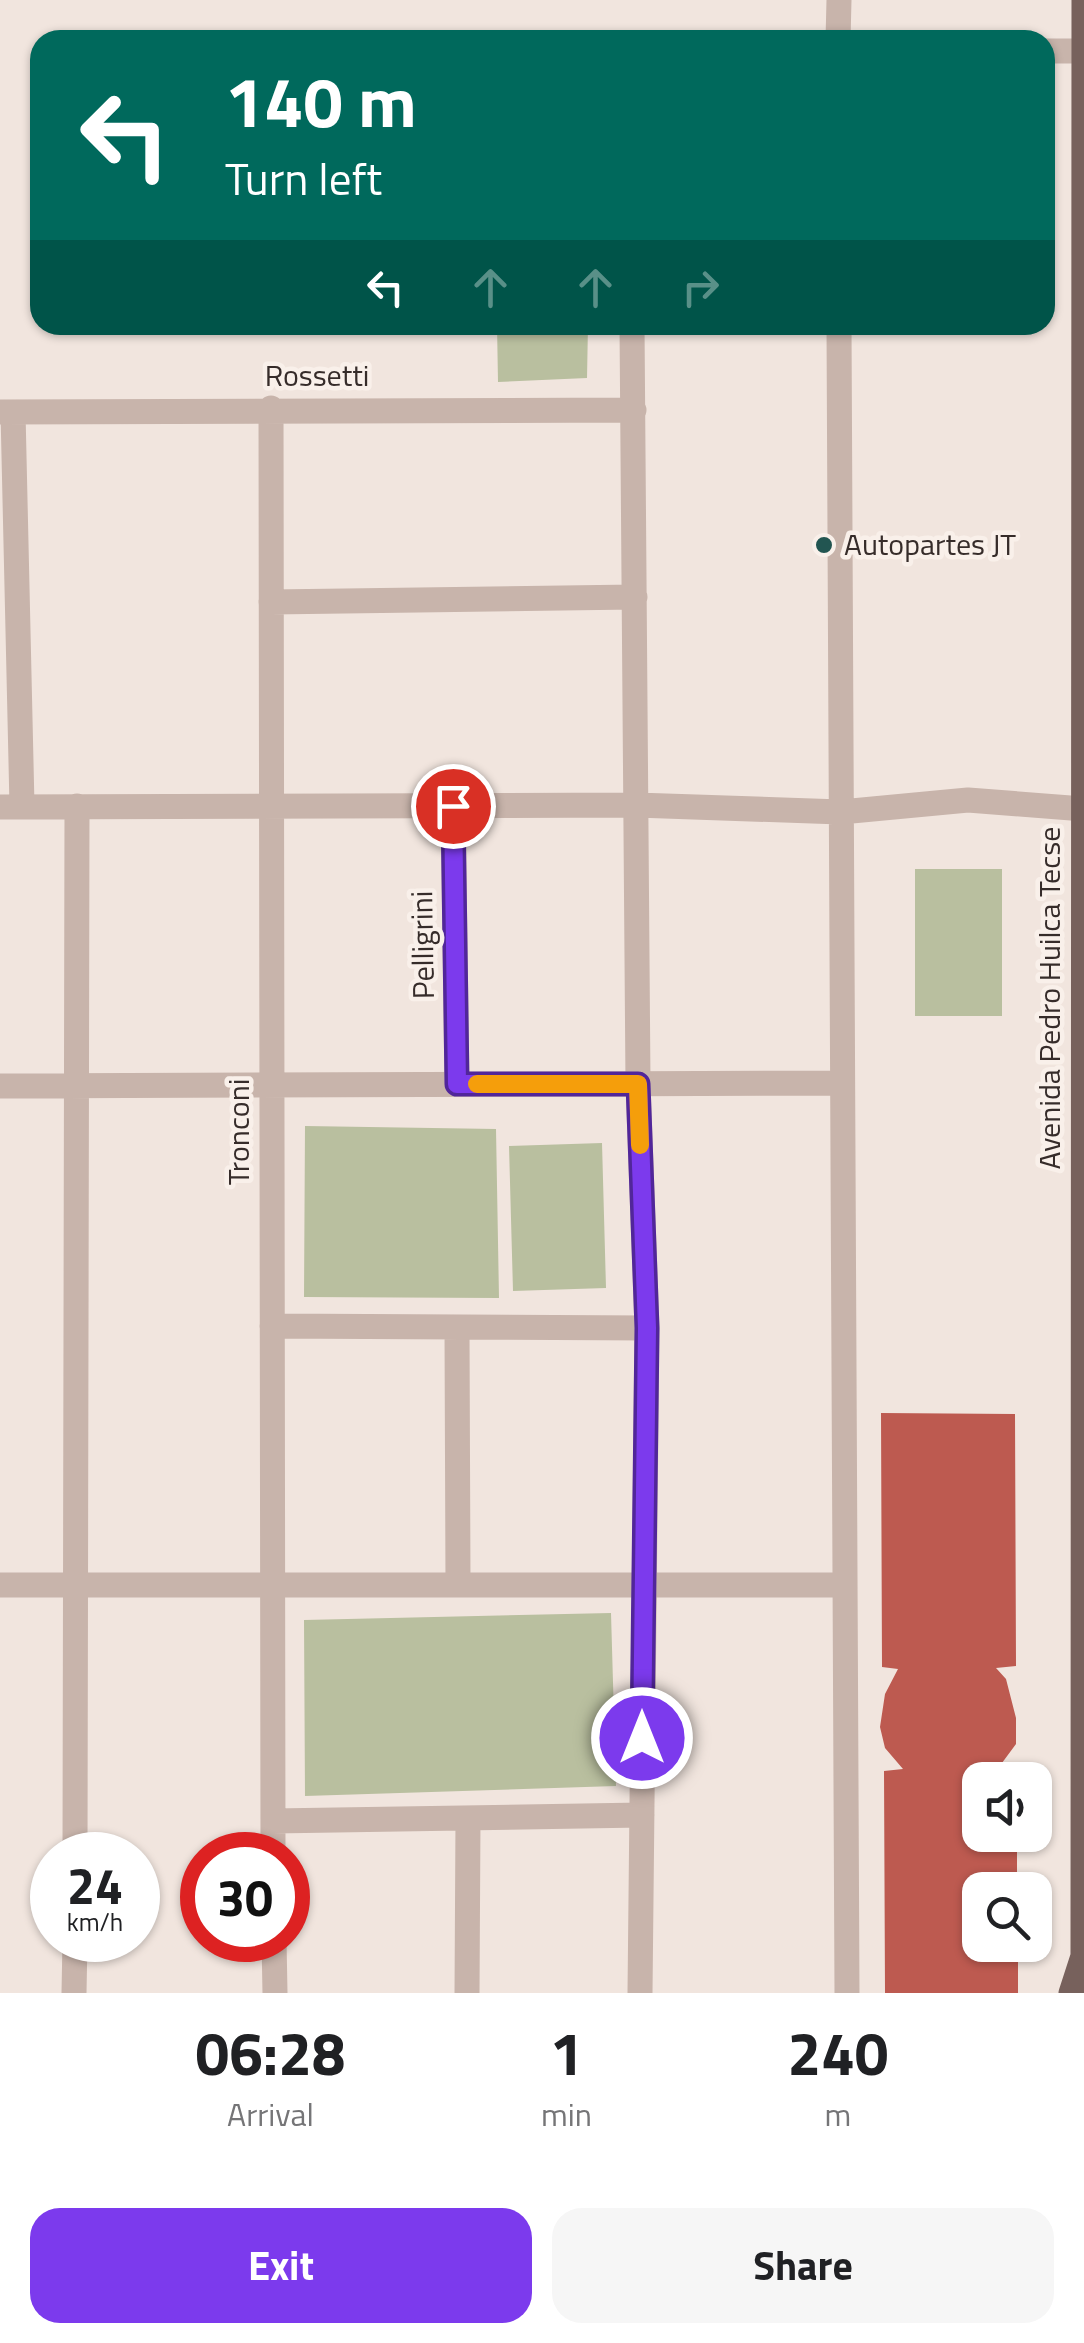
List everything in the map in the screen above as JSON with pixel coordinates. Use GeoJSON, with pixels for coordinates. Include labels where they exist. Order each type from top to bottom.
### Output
{"type":"FeatureCollection","features":[{"type":"Feature","properties":{"kind":"main road","name":"Avenida Pedro Huilca Tecse"},"geometry":{"type":"LineString","coordinates":[[1071,1993],[1084,1956],[1084,0]]}},
{"type":"Feature","properties":{"kind":"street"},"geometry":{"type":"LineString","coordinates":[[838,30],[839,0]]}},
{"type":"Feature","properties":{"kind":"street"},"geometry":{"type":"LineString","coordinates":[[1055,51],[1084,50]]}},
{"type":"Feature","properties":{"kind":"street"},"geometry":{"type":"LineString","coordinates":[[632,335],[638,1084],[647,1328],[641,1585],[640,1993]]}},
{"type":"Feature","properties":{"kind":"street"},"geometry":{"type":"LineString","coordinates":[[838,335],[846,1993]]}},
{"type":"Feature","properties":{"kind":"street","name":"Rossetti"},"geometry":{"type":"LineString","coordinates":[[6,412],[271,408],[634,410]]}},
{"type":"Feature","properties":{"kind":"street","name":"Tronconi"},"geometry":{"type":"LineString","coordinates":[[271,408],[272,1832]]}},
{"type":"Feature","properties":{"kind":"street"},"geometry":{"type":"LineString","coordinates":[[6,412],[11,806],[636,805],[841,812],[968,800],[1083,809]]}},
{"type":"Feature","properties":{"kind":"street"},"geometry":{"type":"LineString","coordinates":[[271,602],[635,597]]}},
{"type":"Feature","properties":{"kind":"street"},"geometry":{"type":"LineString","coordinates":[[75,1832],[77,806]]}},
{"type":"Feature","properties":{"kind":"street","name":"Pelligrini"},"geometry":{"type":"LineString","coordinates":[[453,806],[457,1084]]}},
{"type":"Feature","properties":{"kind":"street"},"geometry":{"type":"LineString","coordinates":[[0,1086],[840,1083]]}},
{"type":"Feature","properties":{"kind":"street"},"geometry":{"type":"LineString","coordinates":[[272,1326],[457,1330],[647,1328]]}},
{"type":"Feature","properties":{"kind":"street"},"geometry":{"type":"LineString","coordinates":[[457,1330],[458,1585]]}},
{"type":"Feature","properties":{"kind":"street"},"geometry":{"type":"LineString","coordinates":[[0,1585],[843,1585]]}},
{"type":"Feature","properties":{"kind":"street"},"geometry":{"type":"LineString","coordinates":[[272,1821],[642,1815]]}},
{"type":"Feature","properties":{"kind":"street"},"geometry":{"type":"LineString","coordinates":[[467,1993],[468,1818]]}},
{"type":"Feature","properties":{"kind":"street"},"geometry":{"type":"LineString","coordinates":[[74,1962],[74,1993]]}},
{"type":"Feature","properties":{"kind":"street"},"geometry":{"type":"LineString","coordinates":[[274,1962],[275,1993]]}},
{"type":"Feature","properties":{"kind":"green space"},"geometry":{"type":"Polygon","coordinates":[[[497,335],[588,335],[587,378],[498,382],[497,335]]]}},
{"type":"Feature","properties":{"kind":"green space"},"geometry":{"type":"Polygon","coordinates":[[[915,869],[1002,869],[1002,1016],[915,1016],[915,869]]]}},
{"type":"Feature","properties":{"kind":"green space"},"geometry":{"type":"Polygon","coordinates":[[[305,1126],[496,1129],[499,1298],[304,1297],[305,1126]]]}},
{"type":"Feature","properties":{"kind":"green space"},"geometry":{"type":"Polygon","coordinates":[[[602,1143],[606,1288],[513,1291],[509,1146],[602,1143]]]}},
{"type":"Feature","properties":{"kind":"green space"},"geometry":{"type":"Polygon","coordinates":[[[611,1613],[616,1786],[305,1796],[304,1620],[611,1613]]]}},
{"type":"Feature","properties":{"kind":"building"},"geometry":{"type":"Polygon","coordinates":[[[881,1413],[1015,1414],[1016,1666],[996,1668],[1006,1679],[1016,1718],[1016,1744],[1003,1762],[962,1762],[962,1852],[1017,1852],[1017,1872],[962,1872],[962,1962],[1018,1962],[1018,1993],[885,1993],[884,1771],[903,1769],[885,1748],[880,1727],[885,1694],[898,1669],[882,1667],[881,1413]]]}},
{"type":"Feature","properties":{"kind":"slow traffic"},"geometry":{"type":"LineString","coordinates":[[477,1084],[638,1084],[640,1145]]}},
{"type":"Feature","properties":{"kind":"place","name":"Autopartes JT"},"geometry":{"type":"Point","coordinates":[824,545]}},
{"type":"Feature","properties":{"kind":"route"},"geometry":{"type":"LineString","coordinates":[[453,806],[457,1084],[638,1084],[647,1328],[642,1738]]}}]}
